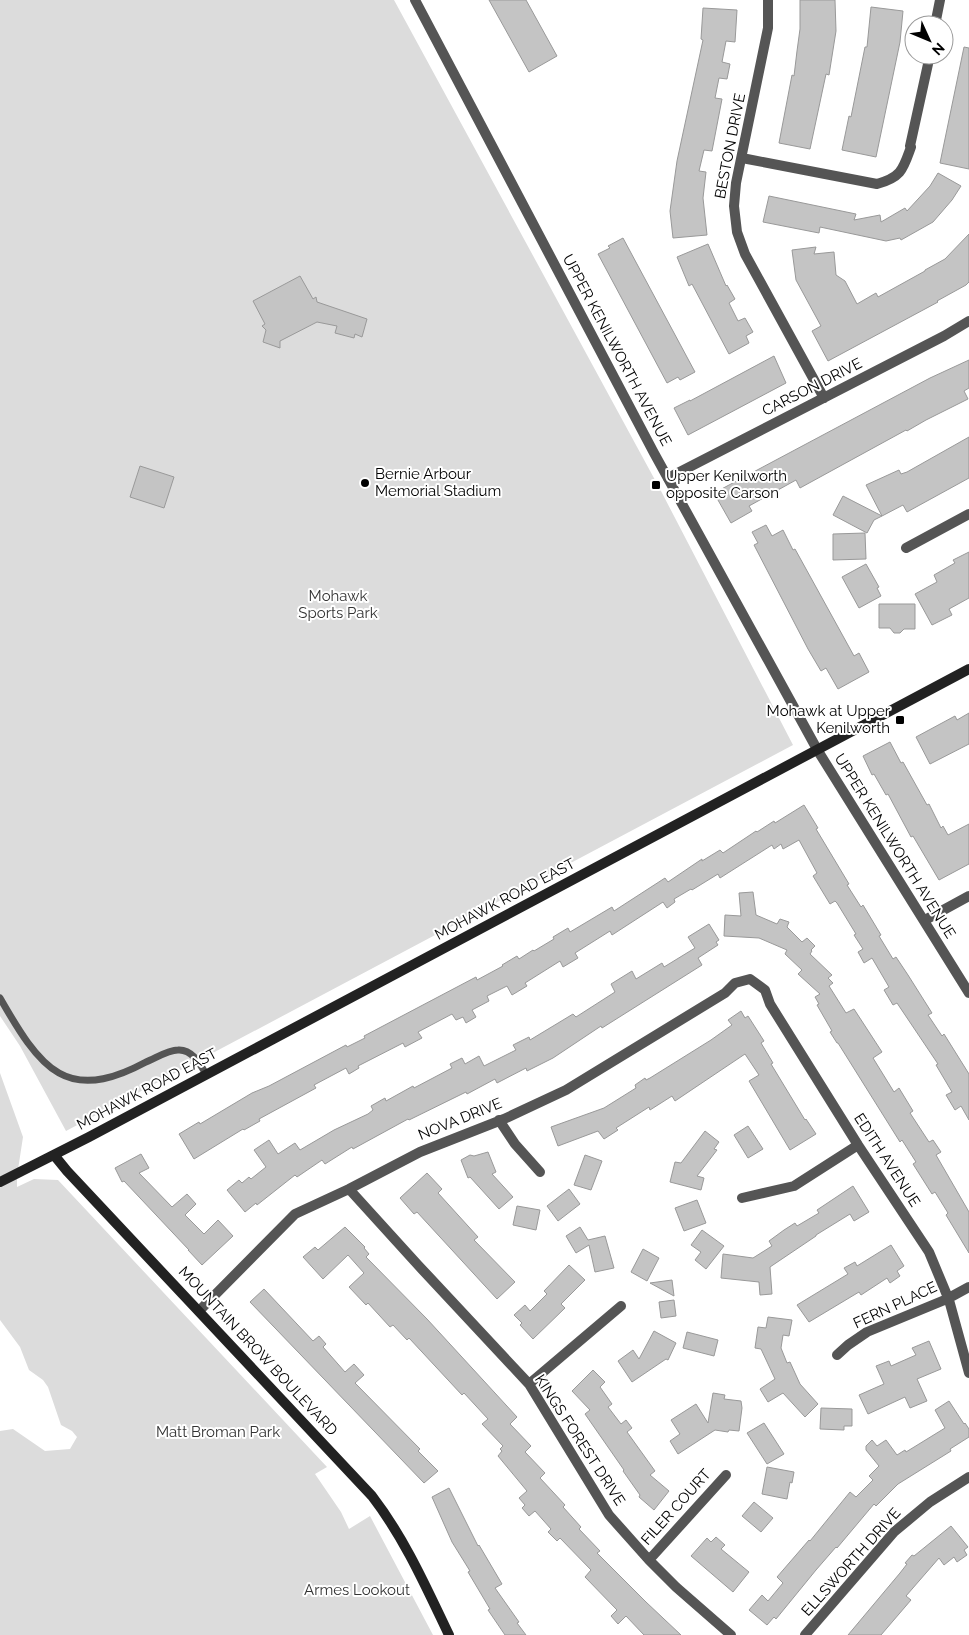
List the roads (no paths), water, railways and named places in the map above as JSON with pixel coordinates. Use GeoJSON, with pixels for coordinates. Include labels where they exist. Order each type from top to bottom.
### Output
{"type":"FeatureCollection","features":[{"type":"Feature","properties":{"kind":"main road","name":"MOHAWK ROAD EAST"},"geometry":{"type":"LineString","coordinates":[[54,1155],[818,751],[969,669]]}},
{"type":"Feature","properties":{"kind":"main road"},"geometry":{"type":"LineString","coordinates":[[0,1182],[54,1155]]}},
{"type":"Feature","properties":{"kind":"main road","name":"MOUNTAIN BROW BOULEVARD"},"geometry":{"type":"LineString","coordinates":[[54,1155],[347,1469],[390,1519],[416,1566],[449,1635]]}},
{"type":"Feature","properties":{"kind":"street","name":"UPPER KENILWORTH AVENUE"},"geometry":{"type":"LineString","coordinates":[[415,0],[668,478],[818,751],[969,993]]}},
{"type":"Feature","properties":{"kind":"street","name":"BESTON DRIVE"},"geometry":{"type":"LineString","coordinates":[[768,0],[768,28],[735,190],[736,232],[745,254],[824,398]]}},
{"type":"Feature","properties":{"kind":"street"},"geometry":{"type":"LineString","coordinates":[[938,15],[940,0]]}},
{"type":"Feature","properties":{"kind":"street"},"geometry":{"type":"LineString","coordinates":[[742,158],[877,184],[888,181],[898,174],[905,164],[911,147],[928,65]]}},
{"type":"Feature","properties":{"kind":"street","name":"CARSON DRIVE"},"geometry":{"type":"LineString","coordinates":[[668,478],[944,336],[969,321]]}},
{"type":"Feature","properties":{"kind":"street"},"geometry":{"type":"LineString","coordinates":[[906,548],[969,514]]}},
{"type":"Feature","properties":{"kind":"street"},"geometry":{"type":"LineString","coordinates":[[924,920],[969,896]]}},
{"type":"Feature","properties":{"kind":"street","name":"NOVA DRIVE"},"geometry":{"type":"LineString","coordinates":[[198,1311],[295,1214],[349,1189],[420,1152],[500,1120],[566,1090],[725,993],[735,983],[750,979]]}},
{"type":"Feature","properties":{"kind":"street","name":"EDITH AVENUE"},"geometry":{"type":"LineString","coordinates":[[750,979],[765,990],[770,1004],[858,1145],[929,1252],[948,1299],[969,1373]]}},
{"type":"Feature","properties":{"kind":"street"},"geometry":{"type":"LineString","coordinates":[[500,1120],[515,1144],[540,1172]]}},
{"type":"Feature","properties":{"kind":"street"},"geometry":{"type":"LineString","coordinates":[[742,1198],[794,1186],[858,1145]]}},
{"type":"Feature","properties":{"kind":"street","name":"KINGS FOREST DRIVE"},"geometry":{"type":"LineString","coordinates":[[349,1189],[529,1384],[609,1514],[649,1560],[694,1604],[731,1635]]}},
{"type":"Feature","properties":{"kind":"street","name":"FERN PLACE"},"geometry":{"type":"LineString","coordinates":[[837,1355],[867,1332],[948,1299],[969,1287]]}},
{"type":"Feature","properties":{"kind":"street"},"geometry":{"type":"LineString","coordinates":[[529,1384],[621,1306]]}},
{"type":"Feature","properties":{"kind":"street","name":"FILER COURT"},"geometry":{"type":"LineString","coordinates":[[649,1560],[726,1475]]}},
{"type":"Feature","properties":{"kind":"street","name":"ELLSWORTH DRIVE"},"geometry":{"type":"LineString","coordinates":[[805,1635],[894,1532],[930,1502],[969,1477]]}},
{"type":"Feature","properties":{"kind":"lane"},"geometry":{"type":"LineString","coordinates":[[0,998],[31,1047],[44,1062],[59,1074],[81,1080],[109,1079],[160,1056],[179,1050],[189,1052],[198,1060],[206,1074]]}},
{"type":"Feature","properties":{"kind":"place","name":"Bernie Arbour Memorial Stadium"},"geometry":{"type":"Point","coordinates":[365,483]}},
{"type":"Feature","properties":{"kind":"place","name":"Upper Kenilworth opposite Carson"},"geometry":{"type":"Point","coordinates":[656,485]}},
{"type":"Feature","properties":{"kind":"place","name":"Mohawk at Upper Kenilworth"},"geometry":{"type":"Point","coordinates":[900,720]}},
{"type":"Feature","properties":{"kind":"park label","name":"Mohawk Sports Park"},"geometry":{"type":"Point","coordinates":[338,604]}},
{"type":"Feature","properties":{"kind":"park label","name":"Matt Broman Park"},"geometry":{"type":"Point","coordinates":[218,1432]}},
{"type":"Feature","properties":{"kind":"park label","name":"Armes Lookout"},"geometry":{"type":"Point","coordinates":[357,1590]}}]}
